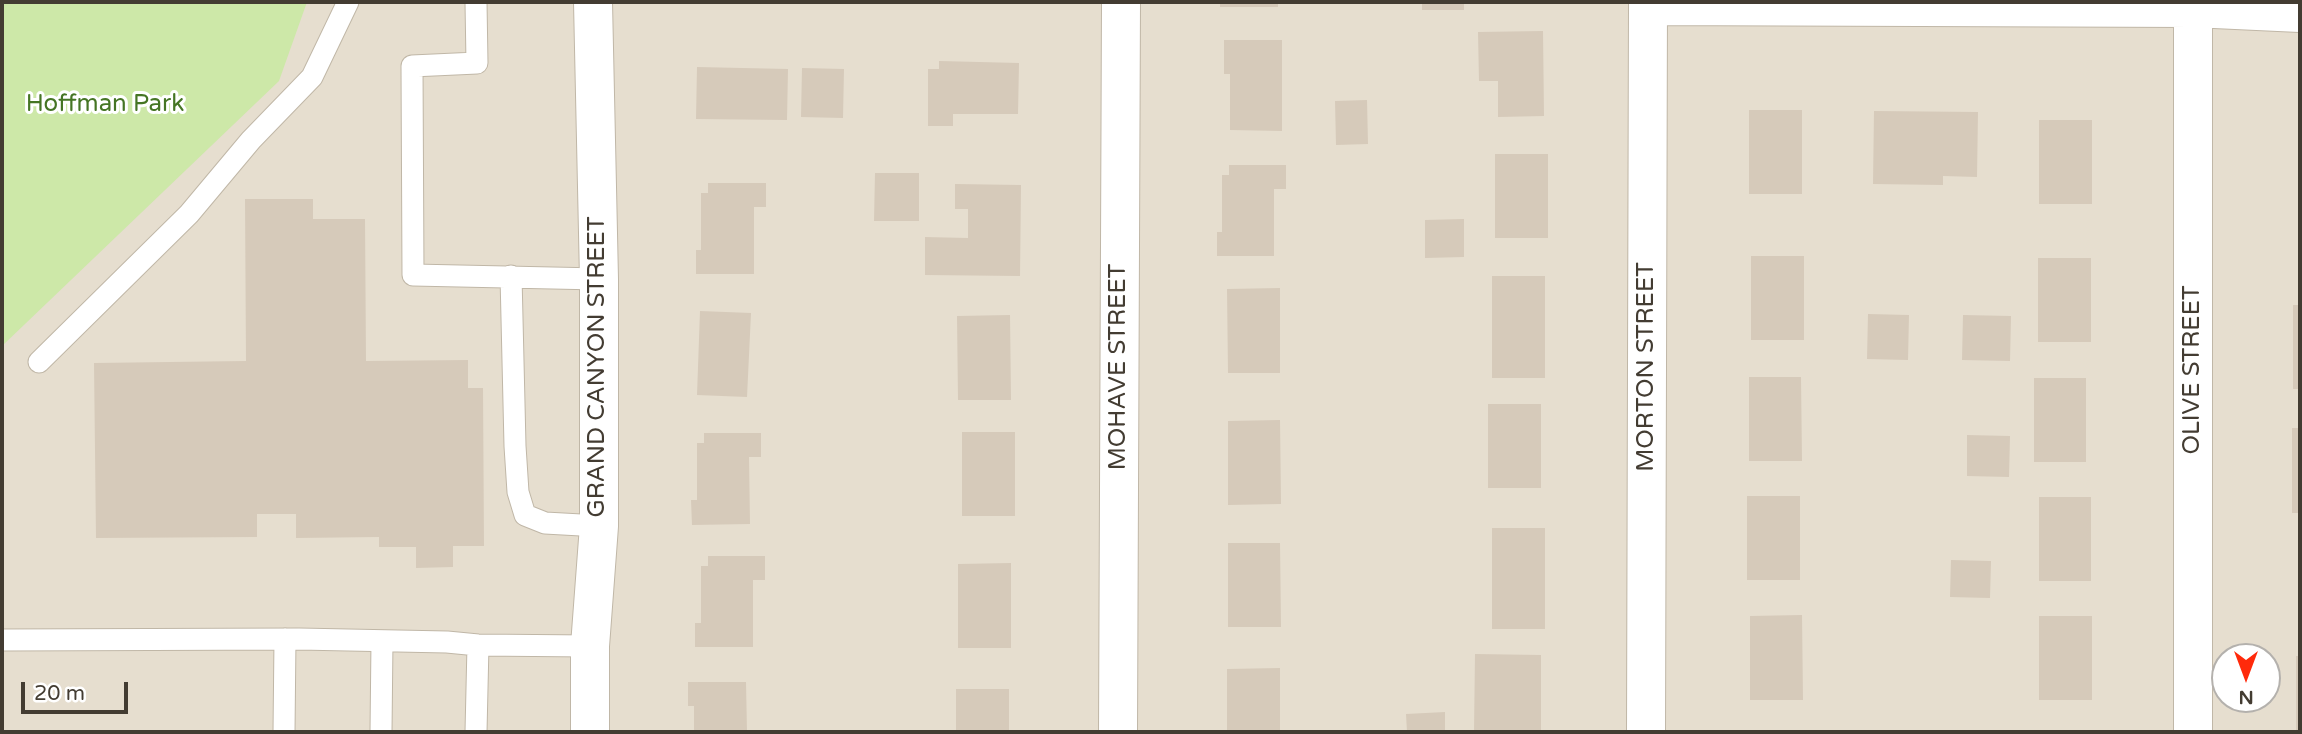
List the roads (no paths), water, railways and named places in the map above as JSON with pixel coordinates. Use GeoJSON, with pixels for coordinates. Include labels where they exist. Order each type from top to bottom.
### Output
{"type":"FeatureCollection","features":[{"type":"Feature","properties":{"kind":"street","name":"GRAND CANYON STREET"},"geometry":{"type":"LineString","coordinates":[[590,732],[590,646],[599,526],[599,279],[593,2]]}},
{"type":"Feature","properties":{"kind":"street","name":"MOHAVE STREET"},"geometry":{"type":"LineString","coordinates":[[1118,732],[1121,2]]}},
{"type":"Feature","properties":{"kind":"street"},"geometry":{"type":"LineString","coordinates":[[1648,4],[2193,8],[2300,13]]}},
{"type":"Feature","properties":{"kind":"street","name":"MORTON STREET"},"geometry":{"type":"LineString","coordinates":[[1646,732],[1648,4]]}},
{"type":"Feature","properties":{"kind":"street","name":"OLIVE STREET"},"geometry":{"type":"LineString","coordinates":[[2193,8],[2193,732]]}},
{"type":"Feature","properties":{"kind":"lane"},"geometry":{"type":"LineString","coordinates":[[39,362],[189,214],[251,140],[312,77],[348,2]]}},
{"type":"Feature","properties":{"kind":"lane"},"geometry":{"type":"LineString","coordinates":[[476,2],[477,63],[412,66],[413,275],[599,279]]}},
{"type":"Feature","properties":{"kind":"lane"},"geometry":{"type":"LineString","coordinates":[[511,276],[515,446],[518,492],[525,515],[545,523],[599,526]]}},
{"type":"Feature","properties":{"kind":"lane"},"geometry":{"type":"LineString","coordinates":[[2,640],[285,639],[590,646]]}},
{"type":"Feature","properties":{"kind":"lane"},"geometry":{"type":"LineString","coordinates":[[284,732],[285,639]]}},
{"type":"Feature","properties":{"kind":"lane"},"geometry":{"type":"LineString","coordinates":[[381,732],[382,641]]}},
{"type":"Feature","properties":{"kind":"lane"},"geometry":{"type":"LineString","coordinates":[[476,732],[478,645]]}},
{"type":"Feature","properties":{"kind":"park label","name":"Hoffman Park"},"geometry":{"type":"Point","coordinates":[105,105]}}]}
